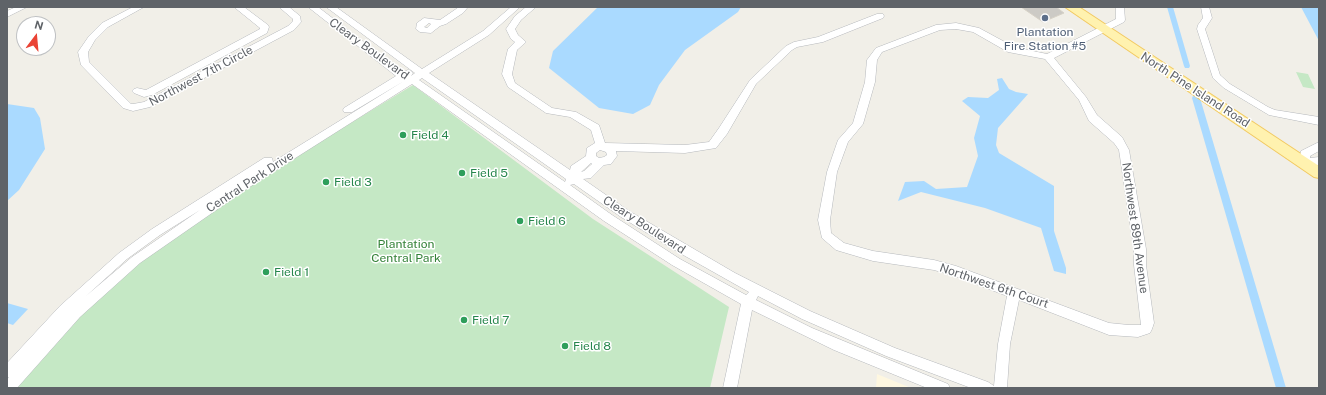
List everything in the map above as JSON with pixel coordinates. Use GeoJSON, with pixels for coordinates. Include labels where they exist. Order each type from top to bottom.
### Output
{"type":"FeatureCollection","features":[{"type":"Feature","properties":{"kind":"main road","name":"North Pine Island Road"},"geometry":{"type":"LineString","coordinates":[[1071,7],[1107,26],[1304,158],[1319,165]]}},
{"type":"Feature","properties":{"kind":"main road","name":"North Pine Island Road"},"geometry":{"type":"LineString","coordinates":[[1087,7],[1107,26]]}},
{"type":"Feature","properties":{"kind":"street"},"geometry":{"type":"LineString","coordinates":[[7,14],[23,7]]}},
{"type":"Feature","properties":{"kind":"street"},"geometry":{"type":"LineString","coordinates":[[136,91],[144,94],[148,93],[264,31],[266,27],[238,7]]}},
{"type":"Feature","properties":{"kind":"street","name":"Northwest 7th Circle"},"geometry":{"type":"LineString","coordinates":[[133,8],[105,25],[92,38],[83,52],[84,63],[127,106],[134,108],[147,105],[294,26],[297,22],[297,18],[283,7]]}},
{"type":"Feature","properties":{"kind":"street","name":"Cleary Boulevard"},"geometry":{"type":"LineString","coordinates":[[312,7],[407,78],[418,83],[608,218],[652,247],[748,302],[839,346],[943,388]]}},
{"type":"Feature","properties":{"kind":"street","name":"Cleary Boulevard"},"geometry":{"type":"LineString","coordinates":[[330,7],[660,237],[756,290],[859,339],[988,388]]}},
{"type":"Feature","properties":{"kind":"street"},"geometry":{"type":"LineString","coordinates":[[436,24],[443,22],[464,7]]}},
{"type":"Feature","properties":{"kind":"street","name":"Central Park Drive"},"geometry":{"type":"LineString","coordinates":[[420,71],[475,33],[505,7]]}},
{"type":"Feature","properties":{"kind":"street","name":"Central Park Drive"},"geometry":{"type":"LineString","coordinates":[[7,372],[70,305],[123,256],[162,228],[407,78],[486,33],[516,7]]}},
{"type":"Feature","properties":{"kind":"street"},"geometry":{"type":"LineString","coordinates":[[532,7],[518,18],[510,29],[514,37],[521,42],[513,50],[507,74],[511,85],[550,111],[572,114],[595,128],[607,150],[607,160],[596,160]]}},
{"type":"Feature","properties":{"kind":"street"},"geometry":{"type":"LineString","coordinates":[[1048,57],[1121,20],[1120,7]]}},
{"type":"Feature","properties":{"kind":"street"},"geometry":{"type":"LineString","coordinates":[[1205,7],[1208,18],[1202,25],[1201,30],[1216,76],[1228,86],[1264,110],[1319,121]]}},
{"type":"Feature","properties":{"kind":"street"},"geometry":{"type":"LineString","coordinates":[[596,160],[591,151],[595,147],[607,150],[685,149],[712,146],[753,82],[789,48],[794,45],[820,40],[880,16]]}},
{"type":"Feature","properties":{"kind":"street","name":"Northwest 6th Court"},"geometry":{"type":"LineString","coordinates":[[1048,57],[1011,50],[976,30],[956,26],[939,28],[879,50],[872,60],[870,82],[858,124],[843,140],[832,172],[824,228],[826,235],[840,247],[873,256],[934,265],[956,271],[1109,329],[1129,331],[1146,329]]}},
{"type":"Feature","properties":{"kind":"street"},"geometry":{"type":"LineString","coordinates":[[216,57],[225,64]]}},
{"type":"Feature","properties":{"kind":"street","name":"Northwest 89th Avenue"},"geometry":{"type":"LineString","coordinates":[[1048,57],[1083,99],[1093,118],[1118,140],[1124,150],[1140,250],[1140,264],[1148,323],[1146,329]]}},
{"type":"Feature","properties":{"kind":"street","name":"Central Park Drive"},"geometry":{"type":"LineString","coordinates":[[8,388],[76,313],[136,260],[238,189],[407,78]]}},
{"type":"Feature","properties":{"kind":"street"},"geometry":{"type":"LineString","coordinates":[[1304,158],[1319,146]]}},
{"type":"Feature","properties":{"kind":"street"},"geometry":{"type":"LineString","coordinates":[[564,186],[575,177],[587,175],[596,160]]}},
{"type":"Feature","properties":{"kind":"street"},"geometry":{"type":"LineString","coordinates":[[730,388],[748,302],[756,290]]}},
{"type":"Feature","properties":{"kind":"street"},"geometry":{"type":"LineString","coordinates":[[1000,388],[1004,344],[1014,292]]}},
{"type":"Feature","properties":{"kind":"shaded area"},"geometry":{"type":"Polygon","coordinates":[[[877,374],[911,388],[876,388],[877,374]]]}},
{"type":"Feature","properties":{"kind":"green space"},"geometry":{"type":"Polygon","coordinates":[[[1296,72],[1308,74],[1315,89],[1303,87],[1296,72]]]}},
{"type":"Feature","properties":{"kind":"green space","name":"Plantation Central Park"},"geometry":{"type":"Polygon","coordinates":[[[413,85],[593,219],[729,307],[710,388],[14,388],[73,318],[139,261],[234,194],[413,85]]]}},
{"type":"Feature","properties":{"kind":"water"},"geometry":{"type":"Polygon","coordinates":[[[598,7],[741,7],[738,12],[685,50],[659,85],[650,105],[633,114],[599,108],[549,68],[553,51],[598,7]]]}},
{"type":"Feature","properties":{"kind":"water"},"geometry":{"type":"Polygon","coordinates":[[[1301,7],[1319,7],[1319,41],[1301,7]]]}},
{"type":"Feature","properties":{"kind":"water"},"geometry":{"type":"Polygon","coordinates":[[[1002,78],[1009,89],[1028,94],[998,128],[996,145],[999,153],[1054,186],[1054,231],[1066,268],[1066,274],[1054,271],[1041,228],[985,208],[921,192],[898,201],[905,182],[924,181],[936,189],[967,187],[978,156],[974,138],[980,116],[962,101],[968,97],[988,98],[999,90],[997,79],[1002,78]]]}},
{"type":"Feature","properties":{"kind":"water"},"geometry":{"type":"Polygon","coordinates":[[[7,104],[34,108],[40,118],[45,149],[19,190],[7,201],[7,104]]]}},
{"type":"Feature","properties":{"kind":"water"},"geometry":{"type":"Polygon","coordinates":[[[7,303],[28,309],[13,325],[7,323],[7,303]]]}},
{"type":"Feature","properties":{"kind":"building","name":"Plantation Fire Station #5"},"geometry":{"type":"Polygon","coordinates":[[[1021,7],[1056,7],[1064,13],[1043,22],[1021,7]]]}},
{"type":"Feature","properties":{"kind":"waterway"},"geometry":{"type":"LineString","coordinates":[[1170,7],[1187,66]]}},
{"type":"Feature","properties":{"kind":"waterway"},"geometry":{"type":"LineString","coordinates":[[1196,98],[1281,388]]}},
{"type":"Feature","properties":{"kind":"place","name":"Plantation Fire Station #5"},"geometry":{"type":"Point","coordinates":[1045,18]}},
{"type":"Feature","properties":{"kind":"place","name":"Field 4"},"geometry":{"type":"Point","coordinates":[403,135]}},
{"type":"Feature","properties":{"kind":"place","name":"Field 5"},"geometry":{"type":"Point","coordinates":[462,173]}},
{"type":"Feature","properties":{"kind":"place","name":"Field 3"},"geometry":{"type":"Point","coordinates":[326,182]}},
{"type":"Feature","properties":{"kind":"place","name":"Field 6"},"geometry":{"type":"Point","coordinates":[520,221]}},
{"type":"Feature","properties":{"kind":"place","name":"Field 1"},"geometry":{"type":"Point","coordinates":[266,272]}},
{"type":"Feature","properties":{"kind":"place","name":"Field 7"},"geometry":{"type":"Point","coordinates":[464,320]}},
{"type":"Feature","properties":{"kind":"place","name":"Field 8"},"geometry":{"type":"Point","coordinates":[565,346]}}]}
